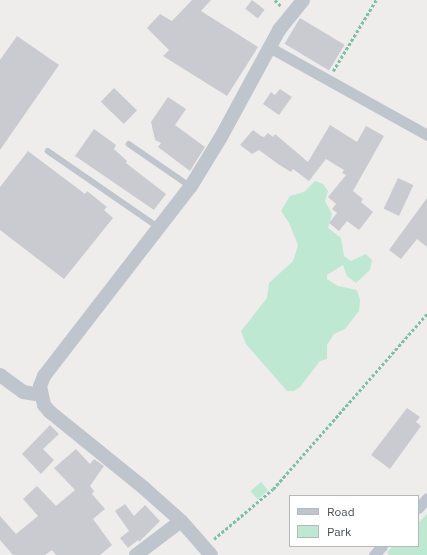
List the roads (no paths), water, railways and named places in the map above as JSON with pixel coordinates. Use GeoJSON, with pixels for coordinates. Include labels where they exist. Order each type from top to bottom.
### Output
{"type":"FeatureCollection","features":[{"type":"Feature","properties":{"kind":"street"},"geometry":{"type":"LineString","coordinates":[[208,551],[181,522],[114,462],[50,412],[41,395],[40,386],[44,376],[191,186],[232,118],[270,47],[304,0]]}},
{"type":"Feature","properties":{"kind":"street"},"geometry":{"type":"LineString","coordinates":[[270,47],[329,78],[427,135]]}},
{"type":"Feature","properties":{"kind":"street"},"geometry":{"type":"LineString","coordinates":[[0,375],[23,392],[41,395]]}},
{"type":"Feature","properties":{"kind":"street"},"geometry":{"type":"LineString","coordinates":[[419,507],[427,498]]}},
{"type":"Feature","properties":{"kind":"street"},"geometry":{"type":"LineString","coordinates":[[136,555],[181,522]]}},
{"type":"Feature","properties":{"kind":"street"},"geometry":{"type":"LineString","coordinates":[[374,555],[381,547]]}},
{"type":"Feature","properties":{"kind":"lane"},"geometry":{"type":"LineString","coordinates":[[129,144],[191,186]]}},
{"type":"Feature","properties":{"kind":"lane"},"geometry":{"type":"LineString","coordinates":[[48,151],[159,228]]}}]}
